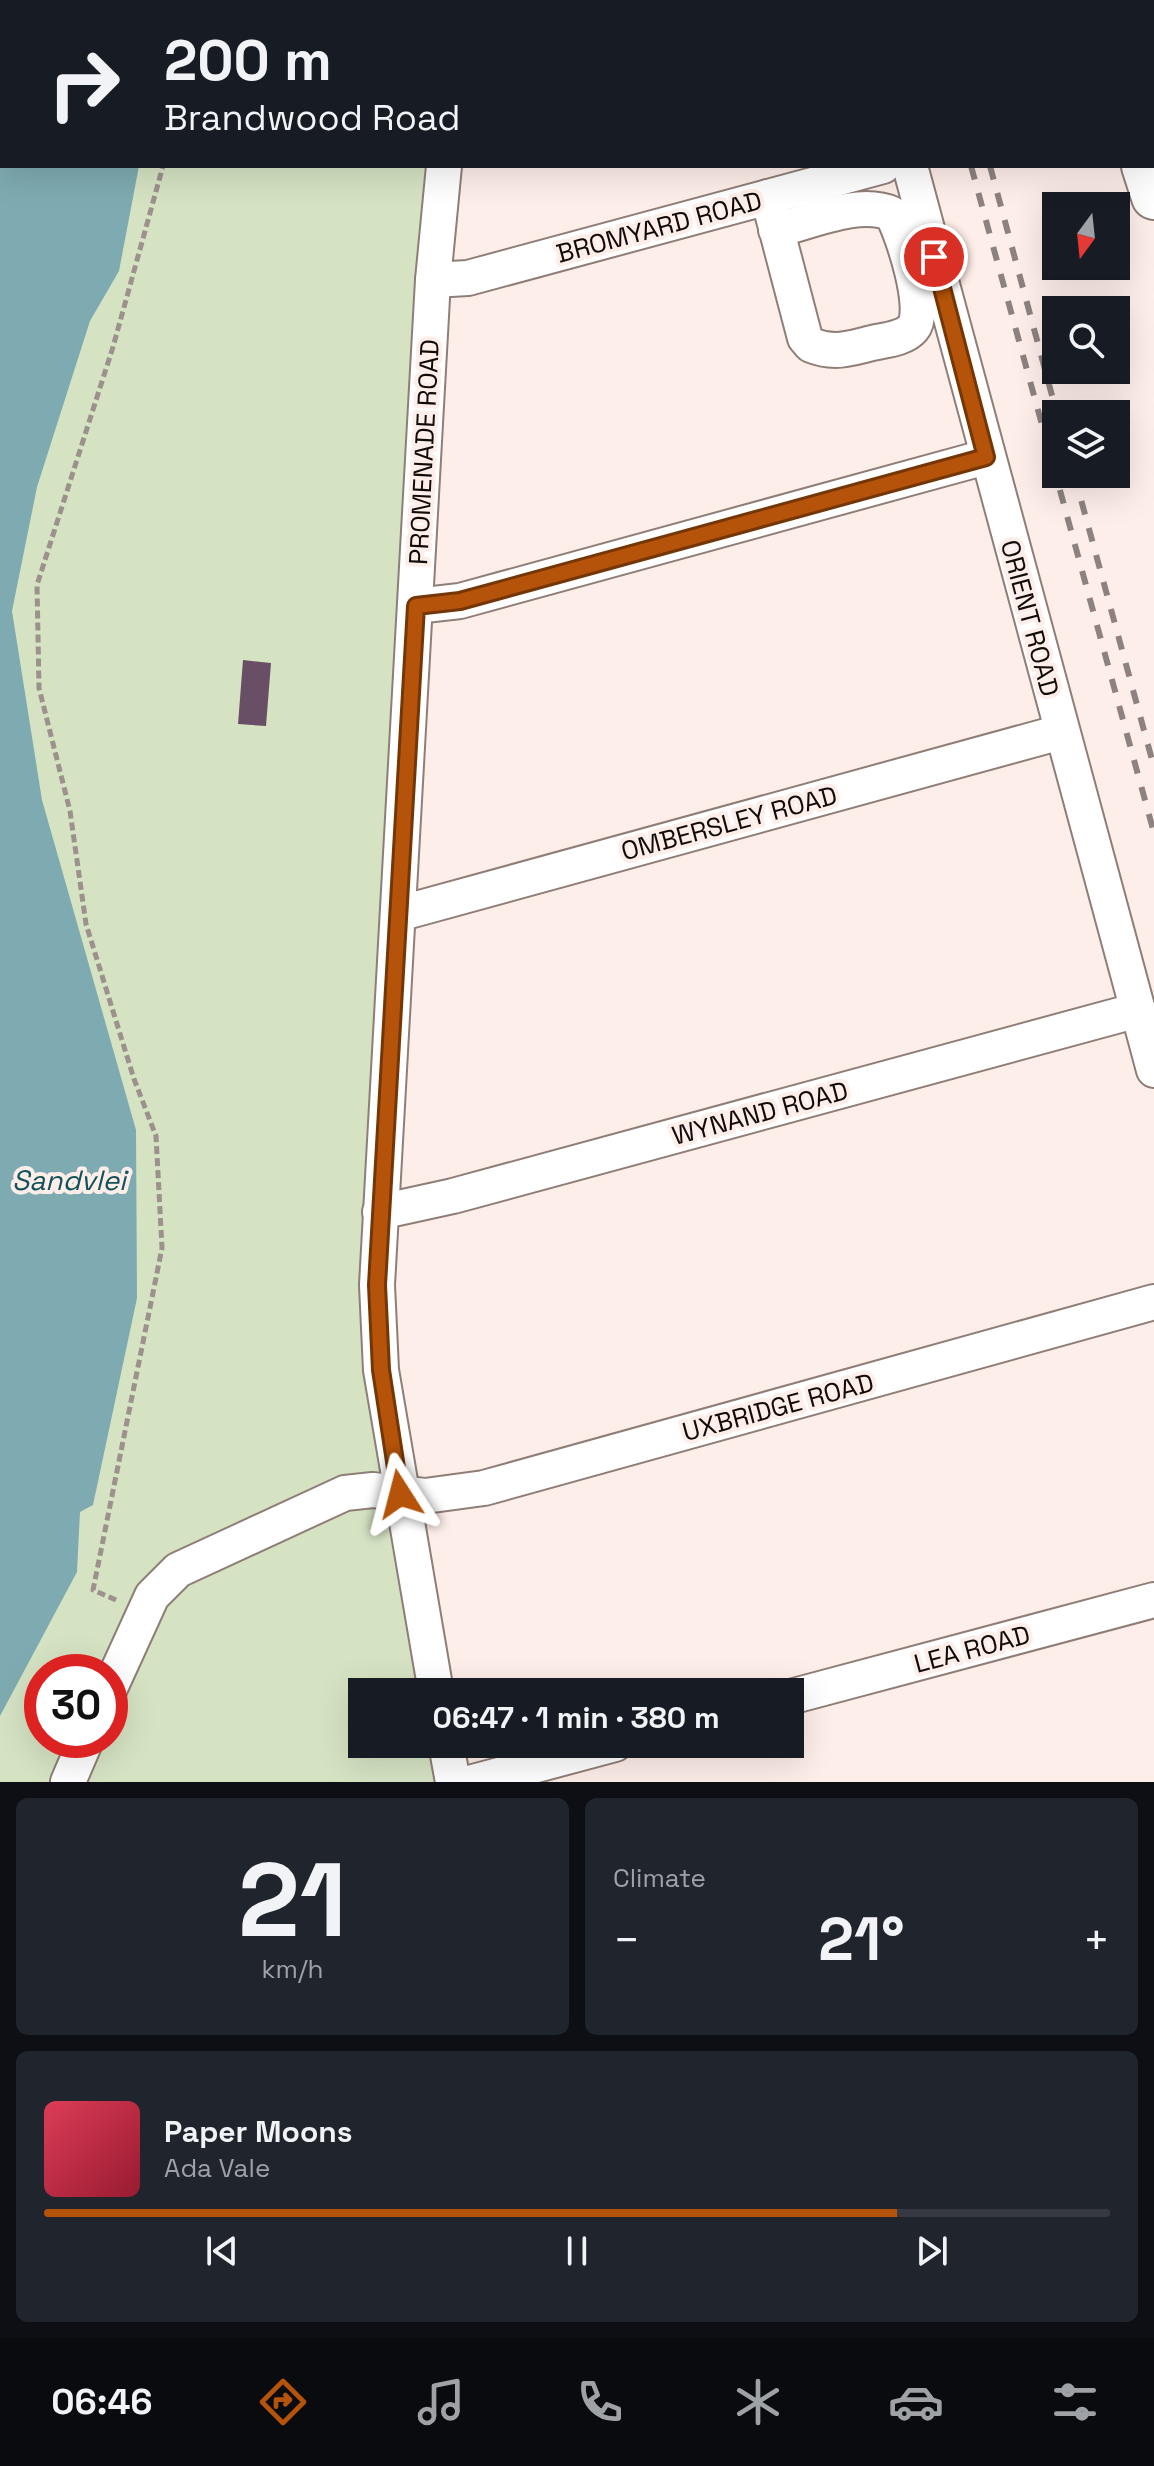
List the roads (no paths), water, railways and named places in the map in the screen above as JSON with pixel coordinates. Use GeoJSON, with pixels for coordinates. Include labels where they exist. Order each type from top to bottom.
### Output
{"type":"FeatureCollection","features":[{"type":"Feature","properties":{"kind":"main road"},"geometry":{"type":"LineString","coordinates":[[1145,168],[1154,197]]}},
{"type":"Feature","properties":{"kind":"street","name":"PROMENADE ROAD"},"geometry":{"type":"LineString","coordinates":[[433,1678],[400,1494],[378,1337],[380,1212],[433,280],[444,168]]}},
{"type":"Feature","properties":{"kind":"street","name":"BROMYARD ROAD"},"geometry":{"type":"LineString","coordinates":[[433,280],[468,278],[876,168]]}},
{"type":"Feature","properties":{"kind":"street","name":"ORIENT ROAD"},"geometry":{"type":"LineString","coordinates":[[911,168],[986,457],[1154,1070]]}},
{"type":"Feature","properties":{"kind":"street"},"geometry":{"type":"LineString","coordinates":[[768,197],[776,230],[805,338],[811,345],[845,350],[900,337],[916,326],[919,307],[915,287],[892,214],[872,209],[853,211],[776,230]]}},
{"type":"Feature","properties":{"kind":"street"},"geometry":{"type":"LineString","coordinates":[[416,606],[460,601],[986,457]]}},
{"type":"Feature","properties":{"kind":"street","name":"OMBERSLEY ROAD"},"geometry":{"type":"LineString","coordinates":[[398,914],[1061,732]]}},
{"type":"Feature","properties":{"kind":"street","name":"WYNAND ROAD"},"geometry":{"type":"LineString","coordinates":[[380,1212],[469,1192],[1138,1010]]}},
{"type":"Feature","properties":{"kind":"street","name":"UXBRIDGE ROAD"},"geometry":{"type":"LineString","coordinates":[[125,1654],[144,1613],[166,1580],[201,1560],[345,1493],[373,1490],[425,1496],[484,1488],[1154,1302]]}},
{"type":"Feature","properties":{"kind":"street","name":"LEA ROAD"},"geometry":{"type":"LineString","coordinates":[[804,1693],[1154,1600]]}},
{"type":"Feature","properties":{"kind":"street"},"geometry":{"type":"LineString","coordinates":[[68,1782],[78,1758]]}},
{"type":"Feature","properties":{"kind":"street"},"geometry":{"type":"LineString","coordinates":[[449,1758],[453,1782]]}},
{"type":"Feature","properties":{"kind":"street"},"geometry":{"type":"LineString","coordinates":[[473,1782],[563,1758]]}},
{"type":"Feature","properties":{"kind":"water","name":"Sandvlei"},"geometry":{"type":"Polygon","coordinates":[[[0,168],[139,168],[119,271],[90,321],[37,487],[12,611],[42,800],[136,1130],[137,1298],[93,1505],[80,1512],[77,1572],[33,1654],[24,1654],[24,1671],[0,1716],[0,168]]]}},
{"type":"Feature","properties":{"kind":"railway"},"geometry":{"type":"LineString","coordinates":[[972,168],[1154,833]]}},
{"type":"Feature","properties":{"kind":"railway"},"geometry":{"type":"LineString","coordinates":[[991,168],[1053,400]]}},
{"type":"Feature","properties":{"kind":"railway"},"geometry":{"type":"LineString","coordinates":[[1078,488],[1154,767]]}}]}
